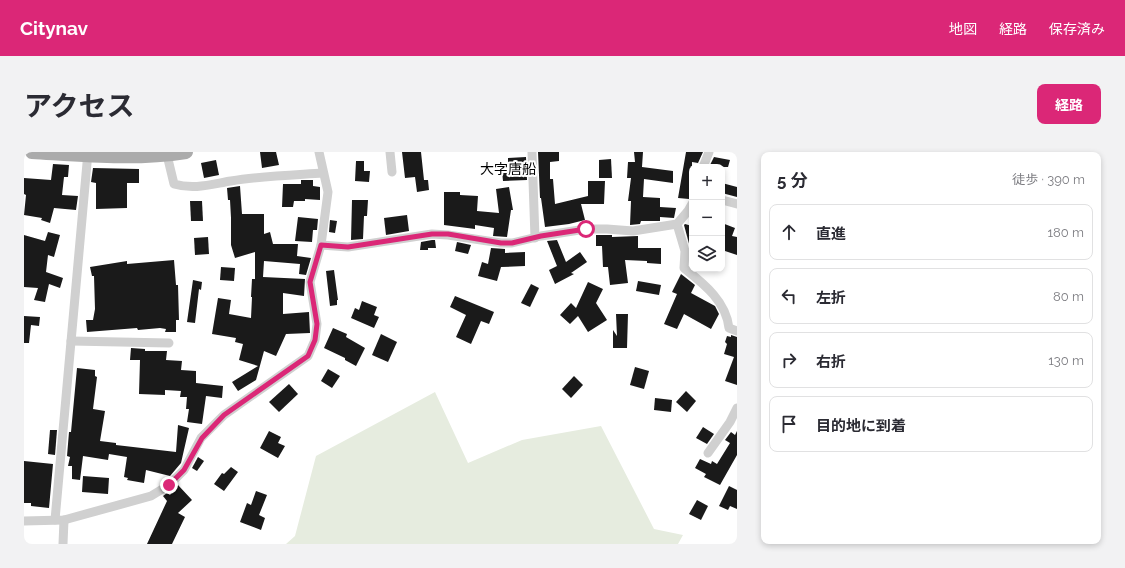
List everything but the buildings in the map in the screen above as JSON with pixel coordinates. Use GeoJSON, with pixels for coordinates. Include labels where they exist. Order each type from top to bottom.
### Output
{"type":"FeatureCollection","features":[{"type":"Feature","properties":{"kind":"main road"},"geometry":{"type":"LineString","coordinates":[[32,152],[88,154],[117,157],[167,155],[186,152]]}},
{"type":"Feature","properties":{"kind":"street"},"geometry":{"type":"LineString","coordinates":[[24,521],[60,520],[150,496],[169,485],[184,470],[202,438],[224,415],[308,356],[315,340],[317,324],[310,282],[321,245],[328,192],[319,152]]}},
{"type":"Feature","properties":{"kind":"street"},"geometry":{"type":"LineString","coordinates":[[390,152],[392,172]]}},
{"type":"Feature","properties":{"kind":"street"},"geometry":{"type":"LineString","coordinates":[[532,152],[535,238]]}},
{"type":"Feature","properties":{"kind":"street"},"geometry":{"type":"LineString","coordinates":[[704,164],[709,152]]}},
{"type":"Feature","properties":{"kind":"street"},"geometry":{"type":"LineString","coordinates":[[63,544],[60,520],[71,341],[88,154]]}},
{"type":"Feature","properties":{"kind":"street"},"geometry":{"type":"LineString","coordinates":[[167,155],[174,184],[183,187],[323,173]]}},
{"type":"Feature","properties":{"kind":"street"},"geometry":{"type":"LineString","coordinates":[[725,201],[737,204]]}},
{"type":"Feature","properties":{"kind":"street"},"geometry":{"type":"LineString","coordinates":[[321,245],[348,247],[432,234],[448,234],[501,243],[512,243],[586,229],[633,231],[677,224],[689,209]]}},
{"type":"Feature","properties":{"kind":"street"},"geometry":{"type":"LineString","coordinates":[[677,224],[685,251],[684,268],[719,300],[728,318],[729,328],[737,331]]}},
{"type":"Feature","properties":{"kind":"street"},"geometry":{"type":"LineString","coordinates":[[71,341],[169,343]]}},
{"type":"Feature","properties":{"kind":"street"},"geometry":{"type":"LineString","coordinates":[[708,453],[730,422],[737,408]]}},
{"type":"Feature","properties":{"kind":"shaded area"},"geometry":{"type":"Polygon","coordinates":[[[435,392],[468,463],[522,440],[601,426],[654,529],[683,535],[678,544],[286,544],[295,536],[316,456],[435,392]]]}},
{"type":"Feature","properties":{"kind":"district","name":"大字唐船"},"geometry":{"type":"Point","coordinates":[508,169]}},
{"type":"Feature","properties":{"kind":"route"},"geometry":{"type":"LineString","coordinates":[[169,485],[184,470],[202,438],[224,415],[308,356],[315,340],[317,324],[310,282],[321,245],[348,247],[432,234],[448,234],[465,238],[512,243],[541,236],[586,229]]}}]}
